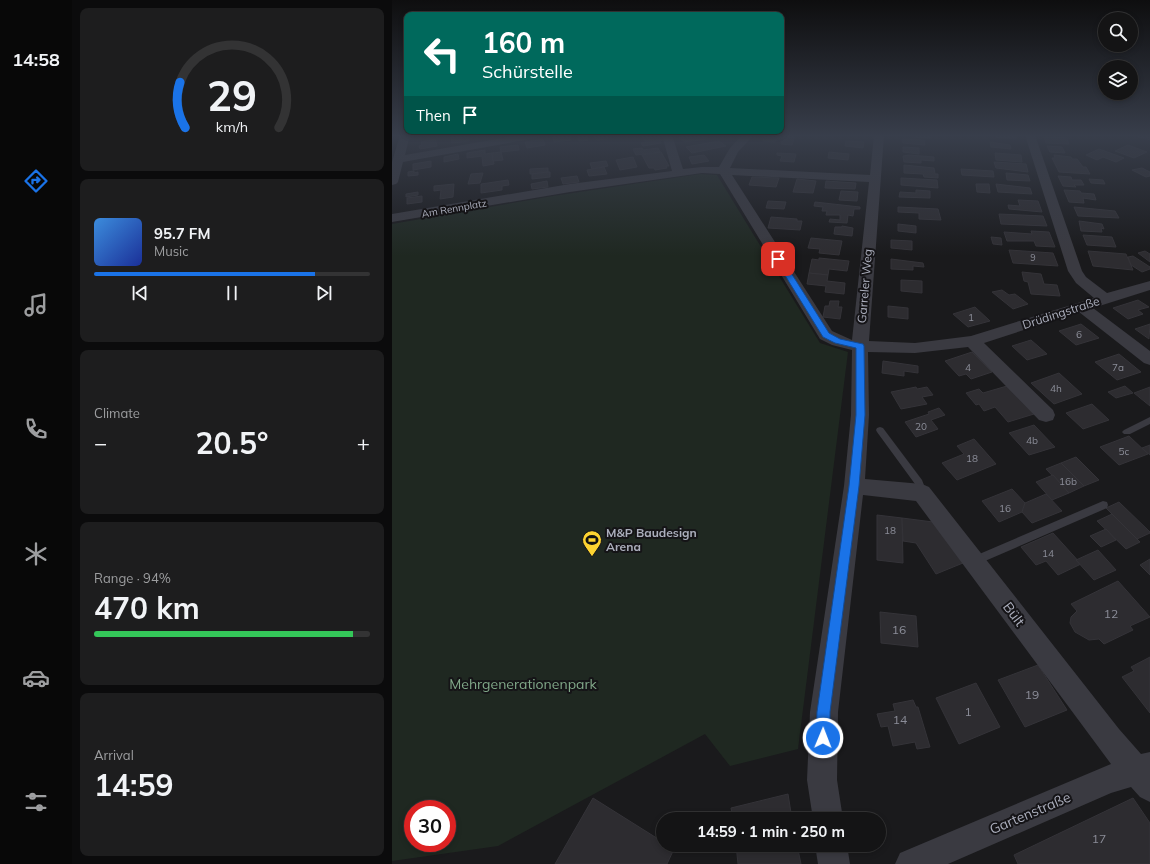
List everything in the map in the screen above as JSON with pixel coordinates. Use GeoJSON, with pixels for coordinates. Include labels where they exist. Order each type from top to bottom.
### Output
{"type":"FeatureCollection","features":[{"type":"Feature","properties":{"kind":"street","name":"Am Rennplatz"},"geometry":{"type":"LineString","coordinates":[[392,218],[570,188],[661,175]]}},
{"type":"Feature","properties":{"kind":"street","name":"Drüdingstraße"},"geometry":{"type":"LineString","coordinates":[[726,175],[826,335],[838,341],[860,346],[881,348],[915,348],[972,341],[1150,285]]}},
{"type":"Feature","properties":{"kind":"street","name":"Am Rennplatz"},"geometry":{"type":"LineString","coordinates":[[813,175],[875,179]]}},
{"type":"Feature","properties":{"kind":"street","name":"Garreler Weg"},"geometry":{"type":"LineString","coordinates":[[827,812],[822,780],[824,712],[854,486],[860,415],[860,346],[875,175]]}},
{"type":"Feature","properties":{"kind":"street"},"geometry":{"type":"LineString","coordinates":[[1043,175],[1075,271],[1081,280],[1105,299]]}},
{"type":"Feature","properties":{"kind":"street"},"geometry":{"type":"LineString","coordinates":[[1082,307],[1150,359]]}},
{"type":"Feature","properties":{"kind":"street"},"geometry":{"type":"LineString","coordinates":[[972,341],[1046,415]]}},
{"type":"Feature","properties":{"kind":"street"},"geometry":{"type":"LineString","coordinates":[[854,486],[922,493]]}},
{"type":"Feature","properties":{"kind":"street","name":"Bült"},"geometry":{"type":"LineString","coordinates":[[922,493],[1109,739],[1146,775]]}},
{"type":"Feature","properties":{"kind":"street","name":"Gartenstraße"},"geometry":{"type":"LineString","coordinates":[[911,864],[1109,779],[1146,775]]}},
{"type":"Feature","properties":{"kind":"street"},"geometry":{"type":"LineString","coordinates":[[832,852],[834,864]]}},
{"type":"Feature","properties":{"kind":"lane"},"geometry":{"type":"LineString","coordinates":[[1127,432],[1150,420]]}},
{"type":"Feature","properties":{"kind":"lane"},"geometry":{"type":"LineString","coordinates":[[880,430],[919,483],[922,493]]}},
{"type":"Feature","properties":{"kind":"lane"},"geometry":{"type":"LineString","coordinates":[[974,562],[1103,505]]}},
{"type":"Feature","properties":{"kind":"green space","name":"M&P Baudesign Arena"},"geometry":{"type":"Polygon","coordinates":[[[691,175],[717,175],[820,343],[848,352],[798,749],[730,766],[705,734],[498,846],[456,852],[456,800],[404,800],[404,852],[456,852],[392,861],[392,224],[553,196],[691,175]]]}},
{"type":"Feature","properties":{"kind":"building"},"geometry":{"type":"Polygon","coordinates":[[[471,175],[482,175],[480,183],[468,184],[471,175]]]}},
{"type":"Feature","properties":{"kind":"building"},"geometry":{"type":"Polygon","coordinates":[[[532,175],[550,175],[550,177],[532,179],[532,175]]]}},
{"type":"Feature","properties":{"kind":"building"},"geometry":{"type":"Polygon","coordinates":[[[923,175],[938,175],[938,178],[924,177],[923,175]]]}},
{"type":"Feature","properties":{"kind":"building"},"geometry":{"type":"Polygon","coordinates":[[[967,175],[994,175],[994,177],[967,175]]]}},
{"type":"Feature","properties":{"kind":"building"},"geometry":{"type":"Polygon","coordinates":[[[1006,175],[1028,175],[1030,181],[1007,180],[1006,175]]]}},
{"type":"Feature","properties":{"kind":"building"},"geometry":{"type":"Polygon","coordinates":[[[577,176],[579,182],[563,184],[561,178],[577,176]]]}},
{"type":"Feature","properties":{"kind":"building"},"geometry":{"type":"Polygon","coordinates":[[[1058,176],[1071,177],[1072,180],[1081,180],[1084,185],[1074,185],[1076,187],[1063,186],[1058,176]]]}},
{"type":"Feature","properties":{"kind":"building"},"geometry":{"type":"Polygon","coordinates":[[[752,177],[779,178],[776,187],[749,185],[752,177]]]}},
{"type":"Feature","properties":{"kind":"building"},"geometry":{"type":"Polygon","coordinates":[[[901,178],[937,180],[938,188],[901,185],[901,178]]]}},
{"type":"Feature","properties":{"kind":"building"},"geometry":{"type":"Polygon","coordinates":[[[797,179],[816,181],[813,193],[793,192],[797,179]]]}},
{"type":"Feature","properties":{"kind":"building"},"geometry":{"type":"Polygon","coordinates":[[[1089,179],[1103,180],[1105,184],[1091,183],[1089,179]]]}},
{"type":"Feature","properties":{"kind":"building"},"geometry":{"type":"Polygon","coordinates":[[[508,180],[509,185],[502,186],[502,190],[481,193],[481,184],[508,180]]]}},
{"type":"Feature","properties":{"kind":"building"},"geometry":{"type":"Polygon","coordinates":[[[547,181],[548,187],[532,189],[531,184],[547,181]]]}},
{"type":"Feature","properties":{"kind":"building"},"geometry":{"type":"Polygon","coordinates":[[[826,181],[856,183],[855,189],[825,188],[826,181]]]}},
{"type":"Feature","properties":{"kind":"building"},"geometry":{"type":"Polygon","coordinates":[[[454,184],[453,197],[440,199],[441,190],[434,191],[434,186],[454,184]]]}},
{"type":"Feature","properties":{"kind":"building"},"geometry":{"type":"Polygon","coordinates":[[[976,184],[989,184],[990,193],[977,192],[976,184]]]}},
{"type":"Feature","properties":{"kind":"building"},"geometry":{"type":"Polygon","coordinates":[[[996,184],[1030,188],[1032,194],[998,192],[996,184]]]}},
{"type":"Feature","properties":{"kind":"building"},"geometry":{"type":"Polygon","coordinates":[[[916,190],[930,191],[930,198],[899,197],[900,192],[916,193],[916,190]]]}},
{"type":"Feature","properties":{"kind":"building"},"geometry":{"type":"Polygon","coordinates":[[[1064,190],[1094,194],[1096,200],[1083,198],[1084,203],[1069,202],[1064,190]]]}},
{"type":"Feature","properties":{"kind":"building"},"geometry":{"type":"Polygon","coordinates":[[[841,191],[858,192],[857,201],[839,200],[841,191]]]}},
{"type":"Feature","properties":{"kind":"building"},"geometry":{"type":"Polygon","coordinates":[[[418,192],[418,195],[406,197],[406,194],[418,192]]]}},
{"type":"Feature","properties":{"kind":"building"},"geometry":{"type":"Polygon","coordinates":[[[422,196],[422,202],[407,204],[407,198],[422,196]]]}},
{"type":"Feature","properties":{"kind":"building"},"geometry":{"type":"Polygon","coordinates":[[[1018,200],[1038,201],[1042,212],[1009,209],[1008,205],[1020,206],[1018,200]]]}},
{"type":"Feature","properties":{"kind":"building"},"geometry":{"type":"Polygon","coordinates":[[[768,201],[786,202],[784,209],[766,208],[768,201]]]}},
{"type":"Feature","properties":{"kind":"building"},"geometry":{"type":"Polygon","coordinates":[[[815,202],[860,207],[860,209],[854,209],[853,216],[848,215],[847,223],[829,222],[830,219],[840,220],[840,215],[826,215],[827,211],[822,211],[823,207],[814,206],[815,202]]]}},
{"type":"Feature","properties":{"kind":"building"},"geometry":{"type":"Polygon","coordinates":[[[898,207],[938,209],[941,220],[919,219],[919,213],[898,212],[898,207]]]}},
{"type":"Feature","properties":{"kind":"building"},"geometry":{"type":"Polygon","coordinates":[[[1074,207],[1115,211],[1119,218],[1078,216],[1074,207]]]}},
{"type":"Feature","properties":{"kind":"building"},"geometry":{"type":"Polygon","coordinates":[[[999,214],[1043,216],[1047,226],[1001,224],[999,214]]]}},
{"type":"Feature","properties":{"kind":"building"},"geometry":{"type":"Polygon","coordinates":[[[771,217],[797,219],[797,221],[802,221],[800,230],[768,228],[771,217]]]}},
{"type":"Feature","properties":{"kind":"building"},"geometry":{"type":"Polygon","coordinates":[[[1079,221],[1102,224],[1104,229],[1101,228],[1102,232],[1081,231],[1079,221]]]}},
{"type":"Feature","properties":{"kind":"building"},"geometry":{"type":"Polygon","coordinates":[[[898,224],[916,226],[916,233],[898,231],[898,224]]]}},
{"type":"Feature","properties":{"kind":"building"},"geometry":{"type":"Polygon","coordinates":[[[842,226],[853,228],[852,236],[834,234],[835,227],[842,226]]]}},
{"type":"Feature","properties":{"kind":"building"},"geometry":{"type":"Polygon","coordinates":[[[1031,231],[1049,232],[1055,247],[1036,246],[1034,241],[1007,241],[1004,232],[1032,234],[1031,231]]]}},
{"type":"Feature","properties":{"kind":"building"},"geometry":{"type":"Polygon","coordinates":[[[1083,235],[1112,237],[1116,247],[1087,245],[1083,235]]]}},
{"type":"Feature","properties":{"kind":"building"},"geometry":{"type":"Polygon","coordinates":[[[991,237],[1001,238],[1002,245],[993,244],[991,237]]]}},
{"type":"Feature","properties":{"kind":"building"},"geometry":{"type":"Polygon","coordinates":[[[811,238],[842,241],[839,255],[819,253],[820,249],[808,248],[811,238]]]}},
{"type":"Feature","properties":{"kind":"building"},"geometry":{"type":"Polygon","coordinates":[[[891,240],[912,241],[912,250],[891,248],[891,240]]]}},
{"type":"Feature","properties":{"kind":"building"},"geometry":{"type":"Polygon","coordinates":[[[1009,250],[1053,253],[1058,266],[1013,263],[1009,250]]]}},
{"type":"Feature","properties":{"kind":"building"},"geometry":{"type":"Polygon","coordinates":[[[1088,251],[1126,254],[1133,270],[1093,266],[1088,251]]]}},
{"type":"Feature","properties":{"kind":"building"},"geometry":{"type":"Polygon","coordinates":[[[1145,251],[1150,254],[1150,262],[1138,253],[1145,251]]]}},
{"type":"Feature","properties":{"kind":"building"},"geometry":{"type":"Polygon","coordinates":[[[1133,256],[1150,267],[1150,269],[1142,272],[1131,265],[1128,257],[1133,256]]]}},
{"type":"Feature","properties":{"kind":"building"},"geometry":{"type":"Polygon","coordinates":[[[819,258],[849,261],[847,271],[829,269],[828,275],[809,273],[812,259],[819,260],[819,258]]]}},
{"type":"Feature","properties":{"kind":"building"},"geometry":{"type":"Polygon","coordinates":[[[891,259],[923,263],[924,267],[913,266],[913,270],[891,269],[891,259]]]}},
{"type":"Feature","properties":{"kind":"building"},"geometry":{"type":"Polygon","coordinates":[[[1022,272],[1041,274],[1044,284],[1057,285],[1060,296],[1031,294],[1028,282],[1024,281],[1022,272]]]}},
{"type":"Feature","properties":{"kind":"building"},"geometry":{"type":"Polygon","coordinates":[[[809,273],[828,275],[827,281],[845,283],[844,294],[825,292],[826,286],[807,284],[809,273]]]}},
{"type":"Feature","properties":{"kind":"building"},"geometry":{"type":"Polygon","coordinates":[[[901,280],[922,281],[922,293],[901,291],[901,280]]]}},
{"type":"Feature","properties":{"kind":"building"},"geometry":{"type":"Polygon","coordinates":[[[1002,290],[1009,295],[1015,294],[1028,304],[1013,309],[992,292],[1002,290]]]}},
{"type":"Feature","properties":{"kind":"building"},"geometry":{"type":"Polygon","coordinates":[[[1138,300],[1149,307],[1138,310],[1143,314],[1128,319],[1113,308],[1138,300]]]}},
{"type":"Feature","properties":{"kind":"building"},"geometry":{"type":"Polygon","coordinates":[[[830,301],[839,301],[838,307],[842,307],[840,319],[823,317],[825,306],[829,306],[830,301]]]}},
{"type":"Feature","properties":{"kind":"building"},"geometry":{"type":"Polygon","coordinates":[[[888,306],[908,308],[908,319],[888,317],[888,306]]]}},
{"type":"Feature","properties":{"kind":"building"},"geometry":{"type":"Polygon","coordinates":[[[975,307],[990,321],[968,327],[953,314],[975,307]]]}},
{"type":"Feature","properties":{"kind":"building"},"geometry":{"type":"Polygon","coordinates":[[[1081,324],[1099,338],[1076,345],[1059,331],[1081,324]]]}},
{"type":"Feature","properties":{"kind":"building"},"geometry":{"type":"Polygon","coordinates":[[[1150,324],[1149,339],[1135,329],[1150,324]]]}},
{"type":"Feature","properties":{"kind":"building"},"geometry":{"type":"Polygon","coordinates":[[[1031,340],[1047,354],[1027,360],[1012,346],[1031,340]]]}},
{"type":"Feature","properties":{"kind":"building"},"geometry":{"type":"Polygon","coordinates":[[[972,352],[992,372],[971,379],[966,374],[959,376],[945,361],[972,352]]]}},
{"type":"Feature","properties":{"kind":"building"},"geometry":{"type":"Polygon","coordinates":[[[1119,354],[1141,372],[1117,380],[1095,362],[1119,354]]]}},
{"type":"Feature","properties":{"kind":"building"},"geometry":{"type":"Polygon","coordinates":[[[883,361],[918,366],[918,373],[904,371],[904,376],[882,373],[883,361]]]}},
{"type":"Feature","properties":{"kind":"building"},"geometry":{"type":"Polygon","coordinates":[[[1059,373],[1082,394],[1054,404],[1031,383],[1059,373]]]}},
{"type":"Feature","properties":{"kind":"building"},"geometry":{"type":"Polygon","coordinates":[[[1007,386],[1034,414],[1008,422],[995,407],[984,411],[979,404],[976,405],[966,393],[979,389],[983,393],[1007,386]]]}},
{"type":"Feature","properties":{"kind":"building"},"geometry":{"type":"Polygon","coordinates":[[[1125,386],[1133,393],[1116,398],[1108,392],[1125,386]]]}},
{"type":"Feature","properties":{"kind":"building"},"geometry":{"type":"Polygon","coordinates":[[[916,387],[917,389],[927,387],[933,395],[922,397],[927,404],[901,409],[891,392],[916,387]]]}},
{"type":"Feature","properties":{"kind":"building"},"geometry":{"type":"Polygon","coordinates":[[[1150,387],[1150,406],[1134,393],[1150,387]]]}},
{"type":"Feature","properties":{"kind":"building"},"geometry":{"type":"Polygon","coordinates":[[[1092,404],[1109,420],[1083,429],[1066,413],[1092,404]]]}},
{"type":"Feature","properties":{"kind":"building"},"geometry":{"type":"Polygon","coordinates":[[[939,408],[945,415],[931,420],[938,429],[916,437],[905,422],[929,414],[928,412],[939,408]]]}},
{"type":"Feature","properties":{"kind":"building"},"geometry":{"type":"Polygon","coordinates":[[[1034,425],[1055,447],[1029,455],[1009,433],[1034,425]]]}},
{"type":"Feature","properties":{"kind":"building"},"geometry":{"type":"Polygon","coordinates":[[[1129,436],[1148,454],[1119,465],[1100,447],[1129,436]]]}},
{"type":"Feature","properties":{"kind":"building"},"geometry":{"type":"Polygon","coordinates":[[[974,439],[996,464],[957,480],[942,463],[964,454],[957,446],[974,439]]]}},
{"type":"Feature","properties":{"kind":"building"},"geometry":{"type":"Polygon","coordinates":[[[1150,445],[1150,455],[1142,448],[1150,445]]]}},
{"type":"Feature","properties":{"kind":"building"},"geometry":{"type":"Polygon","coordinates":[[[1076,457],[1099,480],[1084,486],[1061,463],[1076,457]]]}},
{"type":"Feature","properties":{"kind":"building"},"geometry":{"type":"Polygon","coordinates":[[[1061,463],[1084,486],[1069,493],[1046,469],[1061,463]]]}},
{"type":"Feature","properties":{"kind":"building"},"geometry":{"type":"Polygon","coordinates":[[[1053,475],[1069,493],[1052,500],[1036,482],[1053,475]]]}},
{"type":"Feature","properties":{"kind":"building"},"geometry":{"type":"Polygon","coordinates":[[[1012,489],[1025,503],[1022,512],[999,522],[982,501],[1012,489]]]}},
{"type":"Feature","properties":{"kind":"building"},"geometry":{"type":"Polygon","coordinates":[[[1046,494],[1062,511],[1032,523],[1022,512],[1025,503],[1046,494]]]}},
{"type":"Feature","properties":{"kind":"building"},"geometry":{"type":"Polygon","coordinates":[[[1119,502],[1150,533],[1137,539],[1106,508],[1119,502]]]}},
{"type":"Feature","properties":{"kind":"building"},"geometry":{"type":"Polygon","coordinates":[[[1112,514],[1140,542],[1126,549],[1097,521],[1112,514]]]}},
{"type":"Feature","properties":{"kind":"building"},"geometry":{"type":"Polygon","coordinates":[[[877,515],[902,518],[903,563],[877,560],[877,515]]]}},
{"type":"Feature","properties":{"kind":"building"},"geometry":{"type":"Polygon","coordinates":[[[902,518],[933,522],[963,563],[936,574],[916,543],[903,541],[902,518]]]}},
{"type":"Feature","properties":{"kind":"building"},"geometry":{"type":"Polygon","coordinates":[[[1106,529],[1116,540],[1101,547],[1090,536],[1106,529]]]}},
{"type":"Feature","properties":{"kind":"building"},"geometry":{"type":"Polygon","coordinates":[[[1053,533],[1081,564],[1058,575],[1046,561],[1036,565],[1021,547],[1053,533]]]}},
{"type":"Feature","properties":{"kind":"building"},"geometry":{"type":"Polygon","coordinates":[[[1098,550],[1116,570],[1094,580],[1076,560],[1098,550]]]}},
{"type":"Feature","properties":{"kind":"building"},"geometry":{"type":"Polygon","coordinates":[[[1150,559],[1150,575],[1140,565],[1150,559]]]}},
{"type":"Feature","properties":{"kind":"building"},"geometry":{"type":"Polygon","coordinates":[[[1118,581],[1150,617],[1130,626],[1133,630],[1104,644],[1099,639],[1089,640],[1075,632],[1070,623],[1071,617],[1077,611],[1071,604],[1118,581]]]}},
{"type":"Feature","properties":{"kind":"building"},"geometry":{"type":"Polygon","coordinates":[[[880,612],[916,616],[918,647],[881,643],[880,612]]]}},
{"type":"Feature","properties":{"kind":"building"},"geometry":{"type":"Polygon","coordinates":[[[1150,657],[1150,713],[1122,677],[1134,671],[1131,667],[1150,657]]]}},
{"type":"Feature","properties":{"kind":"building"},"geometry":{"type":"Polygon","coordinates":[[[1038,665],[1067,710],[1025,727],[998,680],[1038,665]]]}},
{"type":"Feature","properties":{"kind":"building"},"geometry":{"type":"Polygon","coordinates":[[[976,683],[1000,727],[959,744],[936,698],[976,683]]]}},
{"type":"Feature","properties":{"kind":"building"},"geometry":{"type":"Polygon","coordinates":[[[913,700],[916,707],[918,707],[930,747],[917,749],[915,742],[893,746],[888,726],[881,727],[877,714],[895,711],[893,704],[913,700]]]}},
{"type":"Feature","properties":{"kind":"building"},"geometry":{"type":"Polygon","coordinates":[[[788,794],[791,812],[732,812],[731,808],[788,794]]]}},
{"type":"Feature","properties":{"kind":"building"},"geometry":{"type":"Polygon","coordinates":[[[593,798],[656,838],[656,852],[673,852],[667,864],[555,864],[593,798]]]}},
{"type":"Feature","properties":{"kind":"building"},"geometry":{"type":"Polygon","coordinates":[[[1133,798],[1150,823],[1150,864],[1018,864],[1014,855],[1133,798]]]}},
{"type":"Feature","properties":{"kind":"building"},"geometry":{"type":"Polygon","coordinates":[[[737,852],[798,852],[801,864],[738,864],[737,852]]]}},
{"type":"Feature","properties":{"kind":"place","name":"M&P Baudesign Arena"},"geometry":{"type":"Point","coordinates":[592,557]}},
{"type":"Feature","properties":{"kind":"route"},"geometry":{"type":"LineString","coordinates":[[778,259],[826,335],[838,341],[860,346],[860,415],[854,486],[824,712],[823,738]]}},
{"type":"Feature","properties":{"kind":"park label","name":"Mehrgenerationenpark"},"geometry":{"type":"Point","coordinates":[523,684]}}]}
